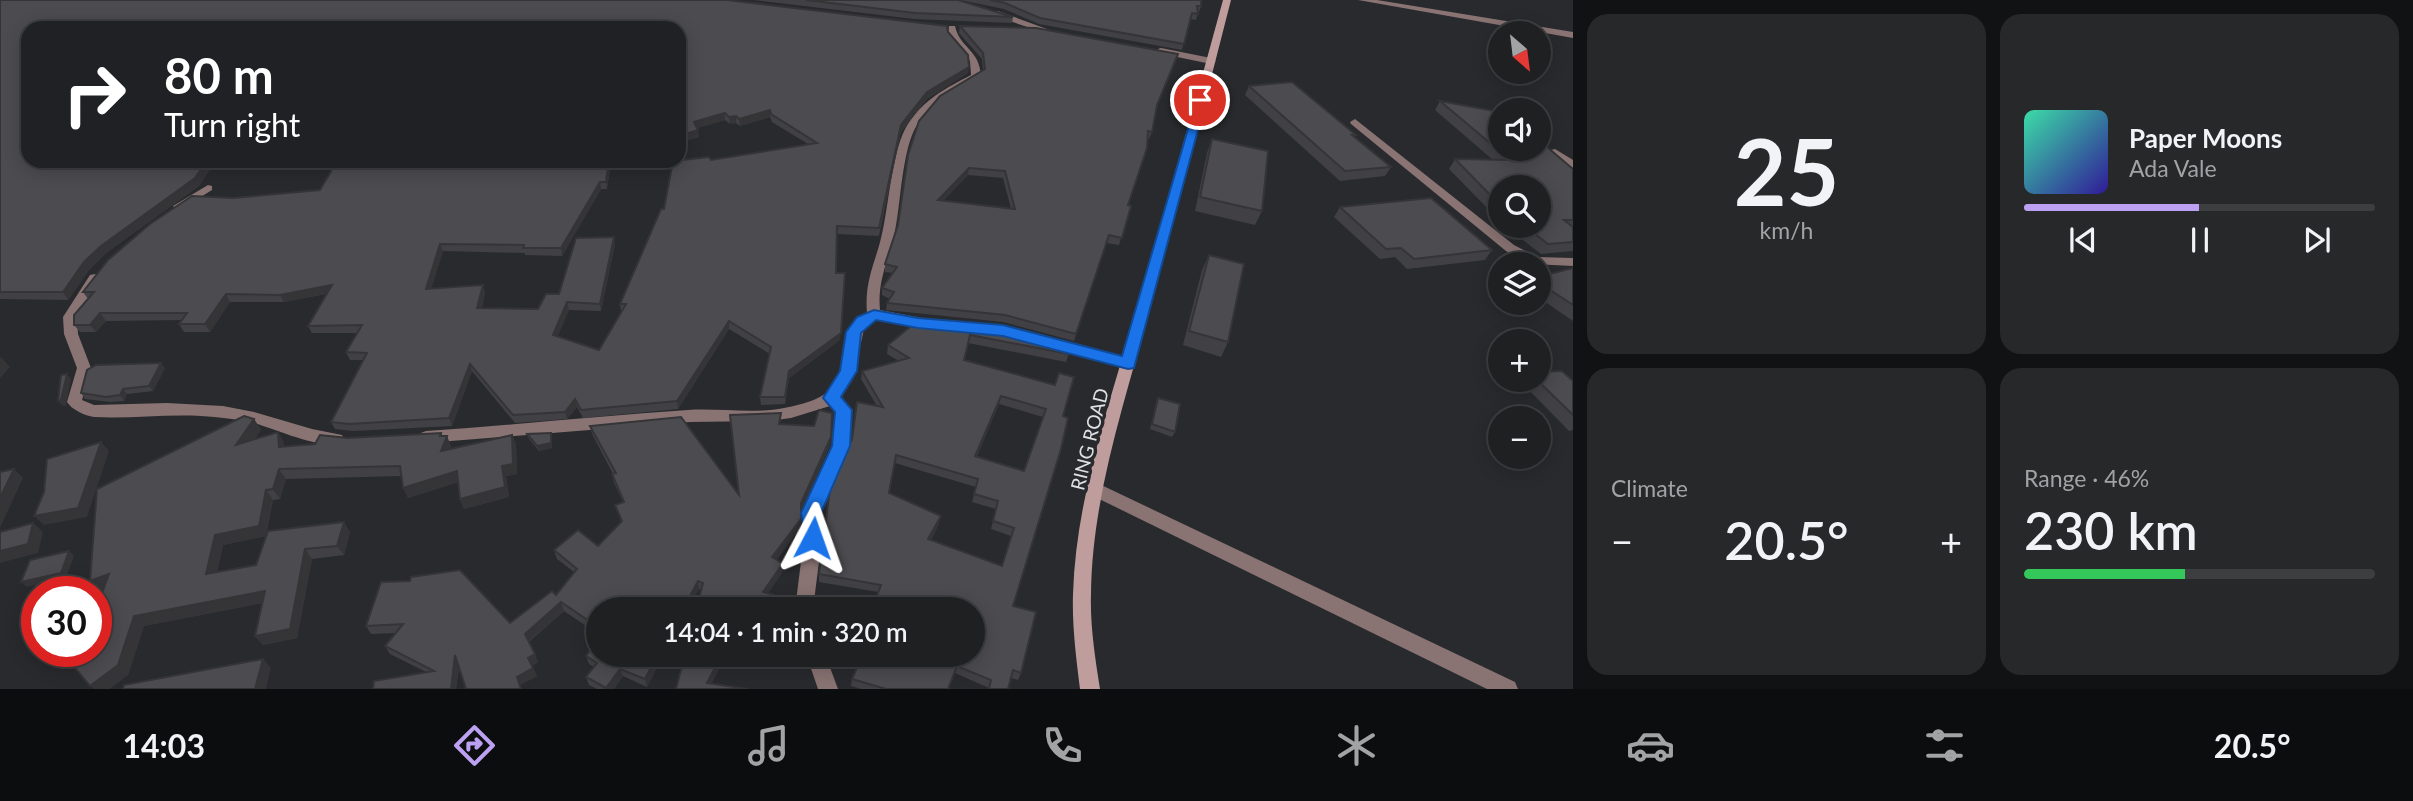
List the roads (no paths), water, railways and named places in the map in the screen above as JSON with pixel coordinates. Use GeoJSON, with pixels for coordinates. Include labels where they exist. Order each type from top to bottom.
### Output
{"type":"FeatureCollection","features":[{"type":"Feature","properties":{"kind":"main road","name":"RING ROAD"},"geometry":{"type":"LineString","coordinates":[[1090,689],[1081,646],[1080,581],[1095,489],[1227,0]]}},
{"type":"Feature","properties":{"kind":"street"},"geometry":{"type":"LineString","coordinates":[[1362,0],[1573,35]]}},
{"type":"Feature","properties":{"kind":"street"},"geometry":{"type":"LineString","coordinates":[[981,9],[1018,19],[1035,29]]}},
{"type":"Feature","properties":{"kind":"street"},"geometry":{"type":"LineString","coordinates":[[874,315],[872,295],[876,271],[889,232],[900,162],[911,126],[934,99],[976,76],[975,61],[952,35],[958,28],[937,27]]}},
{"type":"Feature","properties":{"kind":"street"},"geometry":{"type":"LineString","coordinates":[[1013,29],[1061,33]]}},
{"type":"Feature","properties":{"kind":"street"},"geometry":{"type":"LineString","coordinates":[[1150,49],[1211,61]]}},
{"type":"Feature","properties":{"kind":"street"},"geometry":{"type":"LineString","coordinates":[[1355,122],[1510,248],[1535,261],[1573,262]]}},
{"type":"Feature","properties":{"kind":"street"},"geometry":{"type":"LineString","coordinates":[[1555,152],[1573,165]]}},
{"type":"Feature","properties":{"kind":"street"},"geometry":{"type":"LineString","coordinates":[[170,211],[208,188]]}},
{"type":"Feature","properties":{"kind":"street"},"geometry":{"type":"LineString","coordinates":[[106,267],[78,301],[70,317],[71,334],[84,368],[74,402],[80,407],[92,411],[200,411],[243,415],[302,434],[353,440]]}},
{"type":"Feature","properties":{"kind":"street"},"geometry":{"type":"LineString","coordinates":[[412,438],[557,429],[675,417],[788,413],[832,398],[849,371],[854,332],[863,321],[874,315],[944,326]]}},
{"type":"Feature","properties":{"kind":"street"},"geometry":{"type":"LineString","coordinates":[[992,330],[1047,340],[1128,364]]}},
{"type":"Feature","properties":{"kind":"street"},"geometry":{"type":"LineString","coordinates":[[806,597],[813,538],[811,513],[841,446],[843,410],[832,398]]}},
{"type":"Feature","properties":{"kind":"street"},"geometry":{"type":"LineString","coordinates":[[1095,489],[1508,689]]}},
{"type":"Feature","properties":{"kind":"street"},"geometry":{"type":"LineString","coordinates":[[820,667],[828,689]]}}]}
